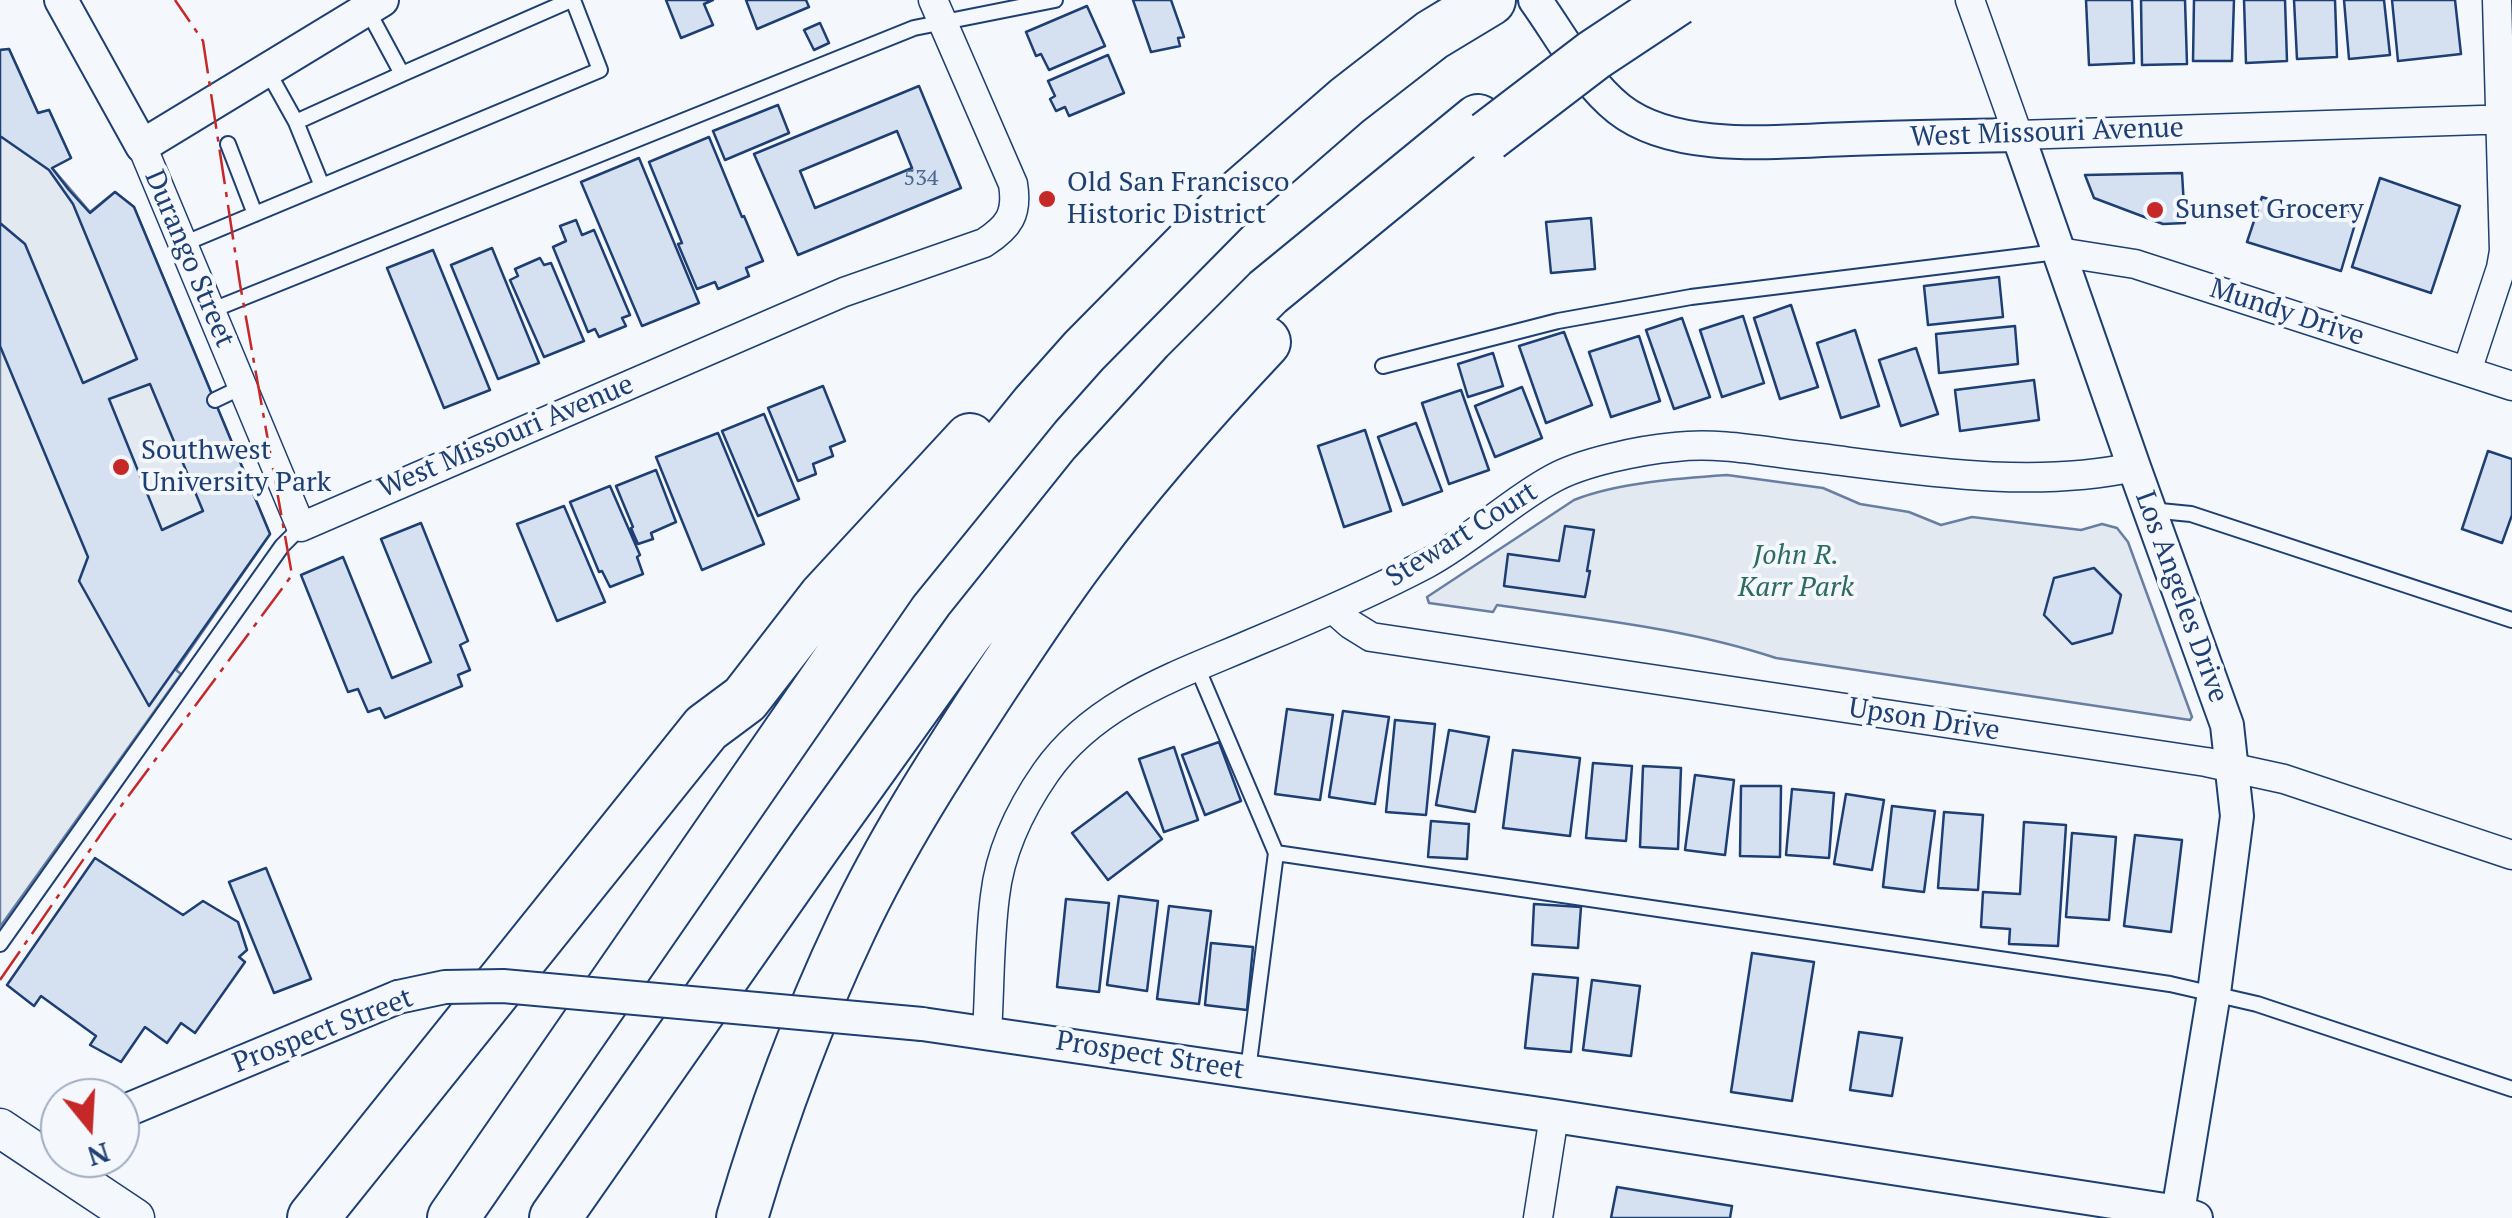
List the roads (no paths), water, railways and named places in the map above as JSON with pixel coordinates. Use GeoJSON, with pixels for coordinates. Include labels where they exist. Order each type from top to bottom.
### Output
{"type":"FeatureCollection","features":[{"type":"Feature","properties":{"kind":"highway"},"geometry":{"type":"LineString","coordinates":[[453,1218],[893,581],[988,462],[1084,350],[1231,202],[1347,101],[1432,35],[1490,0]]}},
{"type":"Feature","properties":{"kind":"highway"},"geometry":{"type":"LineString","coordinates":[[742,1218],[795,1060],[853,924],[924,794],[1088,549],[1160,458],[1272,334],[1483,128],[1562,58],[1650,0]]}},
{"type":"Feature","properties":{"kind":"highway"},"geometry":{"type":"LineString","coordinates":[[555,1218],[970,631],[1094,475],[1186,374],[1268,292],[1483,128],[1678,0]]}},
{"type":"Feature","properties":{"kind":"highway"},"geometry":{"type":"LineString","coordinates":[[314,1218],[706,728],[745,699],[839,581],[1006,402],[1084,350]]}},
{"type":"Feature","properties":{"kind":"main road"},"geometry":{"type":"LineString","coordinates":[[0,1128],[40,1151]]}},
{"type":"Feature","properties":{"kind":"main road"},"geometry":{"type":"LineString","coordinates":[[81,1178],[136,1218]]}},
{"type":"Feature","properties":{"kind":"street","name":"Durango Street"},"geometry":{"type":"LineString","coordinates":[[61,0],[142,146],[301,527]]}},
{"type":"Feature","properties":{"kind":"street","name":"West Missouri Avenue"},"geometry":{"type":"LineString","coordinates":[[1536,0],[1598,88],[1619,109],[1637,121],[1680,136],[1728,142],[2506,120]]}},
{"type":"Feature","properties":{"kind":"street","name":"Los Angeles Drive"},"geometry":{"type":"LineString","coordinates":[[1970,0],[2227,725],[2236,816],[2184,1216]]}},
{"type":"Feature","properties":{"kind":"street"},"geometry":{"type":"LineString","coordinates":[[2467,371],[2508,252],[2506,120],[2497,0]]}},
{"type":"Feature","properties":{"kind":"street"},"geometry":{"type":"LineString","coordinates":[[142,146],[374,4]]}},
{"type":"Feature","properties":{"kind":"street","name":"West Missouri Avenue"},"geometry":{"type":"LineString","coordinates":[[301,527],[844,292],[984,243],[1003,230],[1016,200],[1012,184],[937,11]]}},
{"type":"Feature","properties":{"kind":"street","name":"Mundy Drive"},"geometry":{"type":"LineString","coordinates":[[2059,252],[2135,264],[2512,386]]}},
{"type":"Feature","properties":{"kind":"street","name":"Stewart Court"},"geometry":{"type":"LineString","coordinates":[[986,1032],[995,894],[1008,842],[1048,769],[1096,720],[1140,691],[1333,609],[1430,562],[1553,478],[1598,462],[1675,446],[1716,445],[2016,476],[2099,475],[2134,468]]}},
{"type":"Feature","properties":{"kind":"street","name":"Upson Drive"},"geometry":{"type":"LineString","coordinates":[[1333,609],[1371,637],[2233,768],[2284,780],[2512,856]]}},
{"type":"Feature","properties":{"kind":"street","name":"Prospect Street"},"geometry":{"type":"LineString","coordinates":[[140,1105],[398,997],[445,987],[503,986],[986,1032],[1554,1116],[2184,1216]]}},
{"type":"Feature","properties":{"kind":"street"},"geometry":{"type":"LineString","coordinates":[[1538,1218],[1554,1116]]}},
{"type":"Feature","properties":{"kind":"lane"},"geometry":{"type":"LineString","coordinates":[[184,244],[600,70],[572,0],[296,122]]}},
{"type":"Feature","properties":{"kind":"lane"},"geometry":{"type":"LineString","coordinates":[[210,310],[909,30],[937,11],[1055,0]]}},
{"type":"Feature","properties":{"kind":"lane"},"geometry":{"type":"LineString","coordinates":[[374,4],[402,74]]}},
{"type":"Feature","properties":{"kind":"lane"},"geometry":{"type":"LineString","coordinates":[[267,70],[296,122],[322,186]]}},
{"type":"Feature","properties":{"kind":"lane"},"geometry":{"type":"LineString","coordinates":[[228,144],[255,214]]}},
{"type":"Feature","properties":{"kind":"lane"},"geometry":{"type":"LineString","coordinates":[[1383,366],[1558,321],[1690,297],[2059,252]]}},
{"type":"Feature","properties":{"kind":"lane"},"geometry":{"type":"LineString","coordinates":[[215,400],[242,388]]}},
{"type":"Feature","properties":{"kind":"lane"},"geometry":{"type":"LineString","coordinates":[[2150,510],[2191,514],[2512,620]]}},
{"type":"Feature","properties":{"kind":"lane","name":"West Missouri Avenue"},"geometry":{"type":"LineString","coordinates":[[0,944],[282,546],[301,527]]}},
{"type":"Feature","properties":{"kind":"lane"},"geometry":{"type":"LineString","coordinates":[[1197,667],[1276,852],[1248,1071]]}},
{"type":"Feature","properties":{"kind":"lane"},"geometry":{"type":"LineString","coordinates":[[1276,852],[2170,984],[2258,1004],[2512,1089]]}},
{"type":"Feature","properties":{"kind":"place","name":"Old San Francisco Historic District"},"geometry":{"type":"Point","coordinates":[1047,199]}},
{"type":"Feature","properties":{"kind":"place","name":"Sunset Grocery"},"geometry":{"type":"Point","coordinates":[2155,210]}},
{"type":"Feature","properties":{"kind":"place","name":"Southwest University Park"},"geometry":{"type":"Point","coordinates":[121,467]}},
{"type":"Feature","properties":{"kind":"park label","name":"John R. Karr Park"},"geometry":{"type":"Point","coordinates":[1796,572]}}]}
